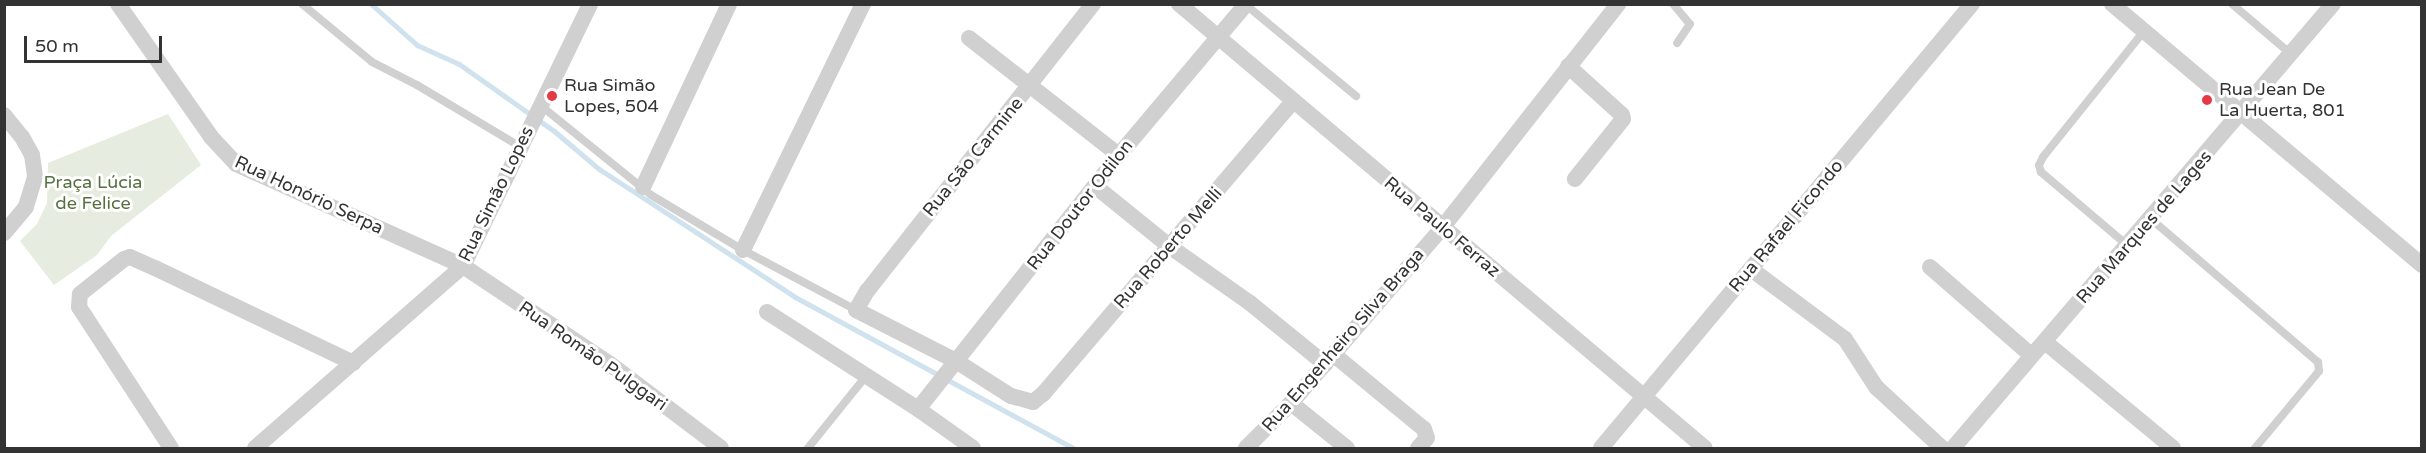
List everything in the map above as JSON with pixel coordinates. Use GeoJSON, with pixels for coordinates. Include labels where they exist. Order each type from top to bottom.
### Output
{"type":"FeatureCollection","features":[{"type":"Feature","properties":{"kind":"street","name":"Rua Honório Serpa"},"geometry":{"type":"LineString","coordinates":[[118,4],[211,137],[236,164],[463,266]]}},
{"type":"Feature","properties":{"kind":"street","name":"Rua Simão Lopes"},"geometry":{"type":"LineString","coordinates":[[255,448],[463,266],[519,146],[590,4]]}},
{"type":"Feature","properties":{"kind":"street"},"geometry":{"type":"LineString","coordinates":[[643,187],[729,4]]}},
{"type":"Feature","properties":{"kind":"street"},"geometry":{"type":"LineString","coordinates":[[743,250],[863,4]]}},
{"type":"Feature","properties":{"kind":"street","name":"Rua São Carmine"},"geometry":{"type":"LineString","coordinates":[[856,310],[867,291],[1093,4]]}},
{"type":"Feature","properties":{"kind":"street","name":"Rua Paulo Ferraz"},"geometry":{"type":"LineString","coordinates":[[1179,4],[1705,448]]}},
{"type":"Feature","properties":{"kind":"street","name":"Rua Engenheiro Silva Braga"},"geometry":{"type":"LineString","coordinates":[[1246,448],[1291,404],[1442,228],[1618,4]]}},
{"type":"Feature","properties":{"kind":"street","name":"Rua Rafael Ficondo"},"geometry":{"type":"LineString","coordinates":[[1601,448],[1972,4]]}},
{"type":"Feature","properties":{"kind":"street"},"geometry":{"type":"LineString","coordinates":[[2112,4],[2421,266]]}},
{"type":"Feature","properties":{"kind":"street","name":"Rua Marques de Lages"},"geometry":{"type":"LineString","coordinates":[[1953,448],[2333,4]]}},
{"type":"Feature","properties":{"kind":"street","name":"Rua Doutor Odilon"},"geometry":{"type":"LineString","coordinates":[[918,409],[1119,155],[1246,5]]}},
{"type":"Feature","properties":{"kind":"street"},"geometry":{"type":"LineString","coordinates":[[969,38],[1119,155]]}},
{"type":"Feature","properties":{"kind":"street"},"geometry":{"type":"LineString","coordinates":[[1569,66],[1622,115],[1623,119],[1575,179]]}},
{"type":"Feature","properties":{"kind":"street","name":"Rua Roberto Melli"},"geometry":{"type":"LineString","coordinates":[[952,365],[1025,402],[1033,402],[1043,394],[1293,101]]}},
{"type":"Feature","properties":{"kind":"street"},"geometry":{"type":"LineString","coordinates":[[4,115],[22,137],[32,155],[35,177],[26,207],[4,233]]}},
{"type":"Feature","properties":{"kind":"street"},"geometry":{"type":"LineString","coordinates":[[1095,186],[1169,246],[1424,429],[1427,438],[1418,448]]}},
{"type":"Feature","properties":{"kind":"street"},"geometry":{"type":"LineString","coordinates":[[171,448],[79,307],[80,294],[124,259],[130,257],[155,268],[353,363]]}},
{"type":"Feature","properties":{"kind":"street","name":"Rua Romão Pulggari"},"geometry":{"type":"LineString","coordinates":[[463,266],[610,364],[721,448]]}},
{"type":"Feature","properties":{"kind":"street"},"geometry":{"type":"LineString","coordinates":[[1930,267],[2032,356]]}},
{"type":"Feature","properties":{"kind":"street"},"geometry":{"type":"LineString","coordinates":[[1751,268],[1845,339],[1876,387],[1942,448]]}},
{"type":"Feature","properties":{"kind":"street"},"geometry":{"type":"LineString","coordinates":[[856,310],[952,365]]}},
{"type":"Feature","properties":{"kind":"street"},"geometry":{"type":"LineString","coordinates":[[767,312],[867,375],[973,448]]}},
{"type":"Feature","properties":{"kind":"street"},"geometry":{"type":"LineString","coordinates":[[2045,342],[2173,448]]}},
{"type":"Feature","properties":{"kind":"street"},"geometry":{"type":"LineString","coordinates":[[1291,404],[1347,448]]}},
{"type":"Feature","properties":{"kind":"lane"},"geometry":{"type":"LineString","coordinates":[[302,4],[372,62],[519,146]]}},
{"type":"Feature","properties":{"kind":"lane"},"geometry":{"type":"LineString","coordinates":[[1673,4],[1690,24],[1677,44]]}},
{"type":"Feature","properties":{"kind":"lane"},"geometry":{"type":"LineString","coordinates":[[2232,4],[2291,54]]}},
{"type":"Feature","properties":{"kind":"lane"},"geometry":{"type":"LineString","coordinates":[[1246,5],[1356,96]]}},
{"type":"Feature","properties":{"kind":"lane"},"geometry":{"type":"LineString","coordinates":[[2128,245],[2041,172],[2039,165],[2143,32]]}},
{"type":"Feature","properties":{"kind":"lane"},"geometry":{"type":"LineString","coordinates":[[540,105],[651,195],[743,250],[856,310]]}},
{"type":"Feature","properties":{"kind":"lane"},"geometry":{"type":"LineString","coordinates":[[2151,219],[2318,362],[2319,371],[2255,448]]}},
{"type":"Feature","properties":{"kind":"lane"},"geometry":{"type":"LineString","coordinates":[[808,448],[867,375]]}},
{"type":"Feature","properties":{"kind":"green space","name":"Praça Lúcia de Felice"},"geometry":{"type":"Polygon","coordinates":[[[168,114],[201,165],[111,236],[97,255],[54,285],[20,241],[37,224],[47,203],[48,163],[168,114]]]}},
{"type":"Feature","properties":{"kind":"waterway"},"geometry":{"type":"LineString","coordinates":[[371,4],[417,45],[459,64],[554,131],[599,169],[795,297],[1073,448]]}},
{"type":"Feature","properties":{"kind":"place","name":"Rua Simão Lopes, 504"},"geometry":{"type":"Point","coordinates":[552,96]}},
{"type":"Feature","properties":{"kind":"place","name":"Rua Jean De La Huerta, 801"},"geometry":{"type":"Point","coordinates":[2207,100]}}]}
